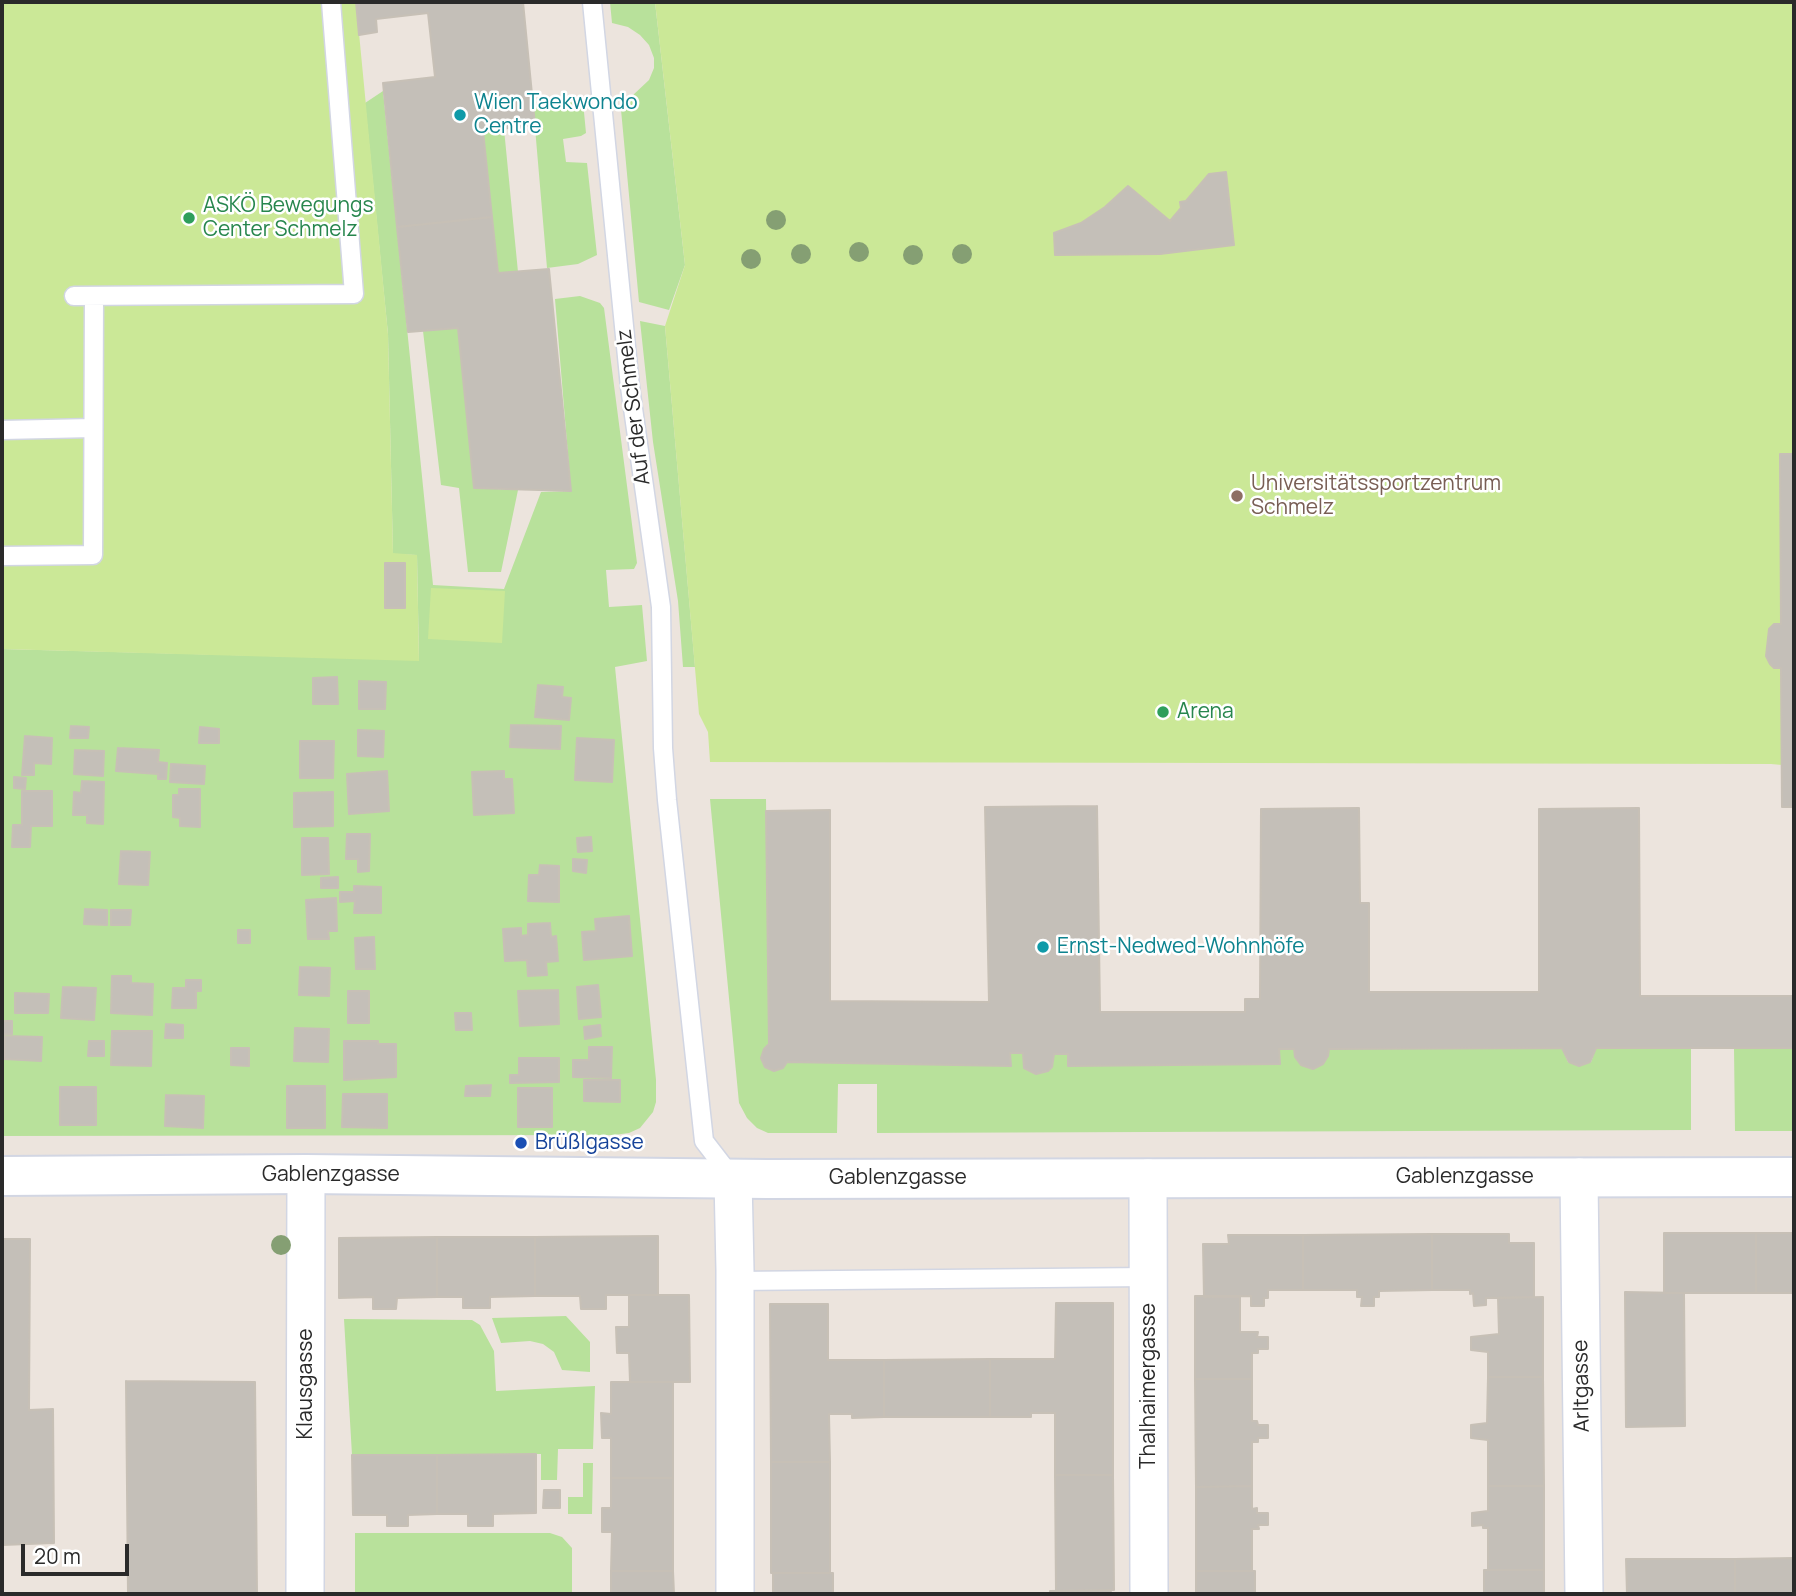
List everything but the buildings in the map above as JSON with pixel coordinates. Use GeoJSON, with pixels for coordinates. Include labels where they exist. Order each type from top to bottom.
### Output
{"type":"FeatureCollection","features":[{"type":"Feature","properties":{"kind":"main road","name":"Gablenzgasse"},"geometry":{"type":"LineString","coordinates":[[2,1176],[306,1174],[733,1179],[1794,1177]]}},
{"type":"Feature","properties":{"kind":"street","name":"Klausgasse"},"geometry":{"type":"LineString","coordinates":[[305,1594],[306,1174]]}},
{"type":"Feature","properties":{"kind":"street","name":"Arltgasse"},"geometry":{"type":"LineString","coordinates":[[1579,1177],[1584,1594]]}},
{"type":"Feature","properties":{"kind":"street","name":"Thalhaimergasse"},"geometry":{"type":"LineString","coordinates":[[1148,1178],[1149,1594]]}},
{"type":"Feature","properties":{"kind":"street"},"geometry":{"type":"LineString","coordinates":[[733,1179],[735,1594]]}},
{"type":"Feature","properties":{"kind":"lane"},"geometry":{"type":"LineString","coordinates":[[74,296],[355,294],[331,2]]}},
{"type":"Feature","properties":{"kind":"lane","name":"Auf der Schmelz"},"geometry":{"type":"LineString","coordinates":[[592,2],[630,387],[661,607],[663,748],[668,812],[704,1140],[733,1179]]}},
{"type":"Feature","properties":{"kind":"lane"},"geometry":{"type":"LineString","coordinates":[[2,556],[93,555],[94,296]]}},
{"type":"Feature","properties":{"kind":"lane"},"geometry":{"type":"LineString","coordinates":[[2,430],[93,428]]}},
{"type":"Feature","properties":{"kind":"lane"},"geometry":{"type":"LineString","coordinates":[[735,1282],[1148,1277]]}},
{"type":"Feature","properties":{"kind":"green space","name":"ASKÖ Bewegungs Center Schmelz"},"geometry":{"type":"Polygon","coordinates":[[[2,2],[356,2],[388,334],[393,553],[417,555],[419,661],[2,649],[2,2]]]}},
{"type":"Feature","properties":{"kind":"green space"},"geometry":{"type":"Polygon","coordinates":[[[610,2],[655,2],[685,265],[669,310],[639,302],[620,99],[632,96],[649,80],[654,68],[654,58],[649,45],[640,35],[628,27],[612,23],[610,2]]]}},
{"type":"Feature","properties":{"kind":"green space","name":"Universitätssportzentrum Schmelz"},"geometry":{"type":"Polygon","coordinates":[[[655,2],[1794,2],[1794,807],[1782,807],[1782,765],[1771,764],[710,762],[708,732],[699,714],[665,326],[685,265],[655,2]]]}},
{"type":"Feature","properties":{"kind":"green space"},"geometry":{"type":"Polygon","coordinates":[[[383,91],[433,585],[504,589],[541,492],[571,491],[555,299],[580,296],[600,303],[604,308],[637,563],[634,569],[606,570],[609,607],[642,605],[647,661],[615,667],[656,1080],[653,1112],[640,1128],[614,1135],[2,1136],[2,649],[419,660],[417,555],[393,554],[388,334],[365,103],[383,91]]]}},
{"type":"Feature","properties":{"kind":"green space"},"geometry":{"type":"Polygon","coordinates":[[[583,102],[586,133],[563,139],[566,162],[587,163],[597,255],[578,264],[547,268],[533,104],[583,102]]]}},
{"type":"Feature","properties":{"kind":"green space"},"geometry":{"type":"Polygon","coordinates":[[[504,129],[518,272],[498,273],[483,131],[504,129]]]}},
{"type":"Feature","properties":{"kind":"green space"},"geometry":{"type":"Polygon","coordinates":[[[640,321],[665,326],[695,667],[683,667],[678,601],[653,442],[640,321]]]}},
{"type":"Feature","properties":{"kind":"green space"},"geometry":{"type":"Polygon","coordinates":[[[458,328],[474,488],[518,490],[501,572],[468,572],[459,488],[441,485],[423,331],[458,328]]]}},
{"type":"Feature","properties":{"kind":"green space"},"geometry":{"type":"Polygon","coordinates":[[[431,588],[505,591],[502,643],[428,639],[431,588]]]}},
{"type":"Feature","properties":{"kind":"green space"},"geometry":{"type":"Polygon","coordinates":[[[710,799],[766,799],[769,1044],[761,1058],[765,1067],[773,1071],[783,1068],[787,1062],[1010,1066],[1010,1053],[1023,1053],[1024,1068],[1036,1074],[1052,1067],[1054,1054],[1068,1054],[1068,1066],[1279,1049],[1294,1049],[1295,1057],[1301,1065],[1313,1069],[1323,1064],[1329,1049],[1562,1048],[1568,1062],[1579,1066],[1591,1062],[1596,1048],[1691,1048],[1691,1130],[877,1133],[877,1084],[838,1084],[837,1133],[768,1133],[757,1128],[747,1118],[739,1103],[710,799]]]}},
{"type":"Feature","properties":{"kind":"green space"},"geometry":{"type":"Polygon","coordinates":[[[1734,1048],[1794,1048],[1794,1131],[1735,1131],[1734,1048]]]}},
{"type":"Feature","properties":{"kind":"green space"},"geometry":{"type":"Polygon","coordinates":[[[566,1316],[590,1342],[590,1372],[562,1370],[554,1352],[543,1344],[530,1341],[501,1343],[492,1318],[566,1316]]]}},
{"type":"Feature","properties":{"kind":"green space"},"geometry":{"type":"Polygon","coordinates":[[[344,1319],[472,1320],[480,1325],[494,1351],[496,1391],[595,1386],[593,1449],[558,1449],[557,1480],[541,1480],[541,1454],[352,1455],[344,1319]]]}},
{"type":"Feature","properties":{"kind":"green space"},"geometry":{"type":"Polygon","coordinates":[[[583,1463],[593,1463],[592,1514],[568,1514],[568,1497],[583,1497],[583,1463]]]}},
{"type":"Feature","properties":{"kind":"green space"},"geometry":{"type":"Polygon","coordinates":[[[355,1533],[550,1533],[562,1537],[572,1548],[572,1594],[355,1594],[355,1533]]]}},
{"type":"Feature","properties":{"kind":"place","name":"Wien Taekwondo Centre"},"geometry":{"type":"Point","coordinates":[460,115]}},
{"type":"Feature","properties":{"kind":"place","name":"ASKÖ Bewegungs Center Schmelz"},"geometry":{"type":"Point","coordinates":[189,218]}},
{"type":"Feature","properties":{"kind":"place","name":"Universitätssportzentrum Schmelz"},"geometry":{"type":"Point","coordinates":[1237,496]}},
{"type":"Feature","properties":{"kind":"place","name":"Arena"},"geometry":{"type":"Point","coordinates":[1163,712]}},
{"type":"Feature","properties":{"kind":"place","name":"Ernst-Nedwed-Wohnhöfe"},"geometry":{"type":"Point","coordinates":[1043,947]}},
{"type":"Feature","properties":{"kind":"place","name":"Brüßlgasse"},"geometry":{"type":"Point","coordinates":[521,1143]}}]}
